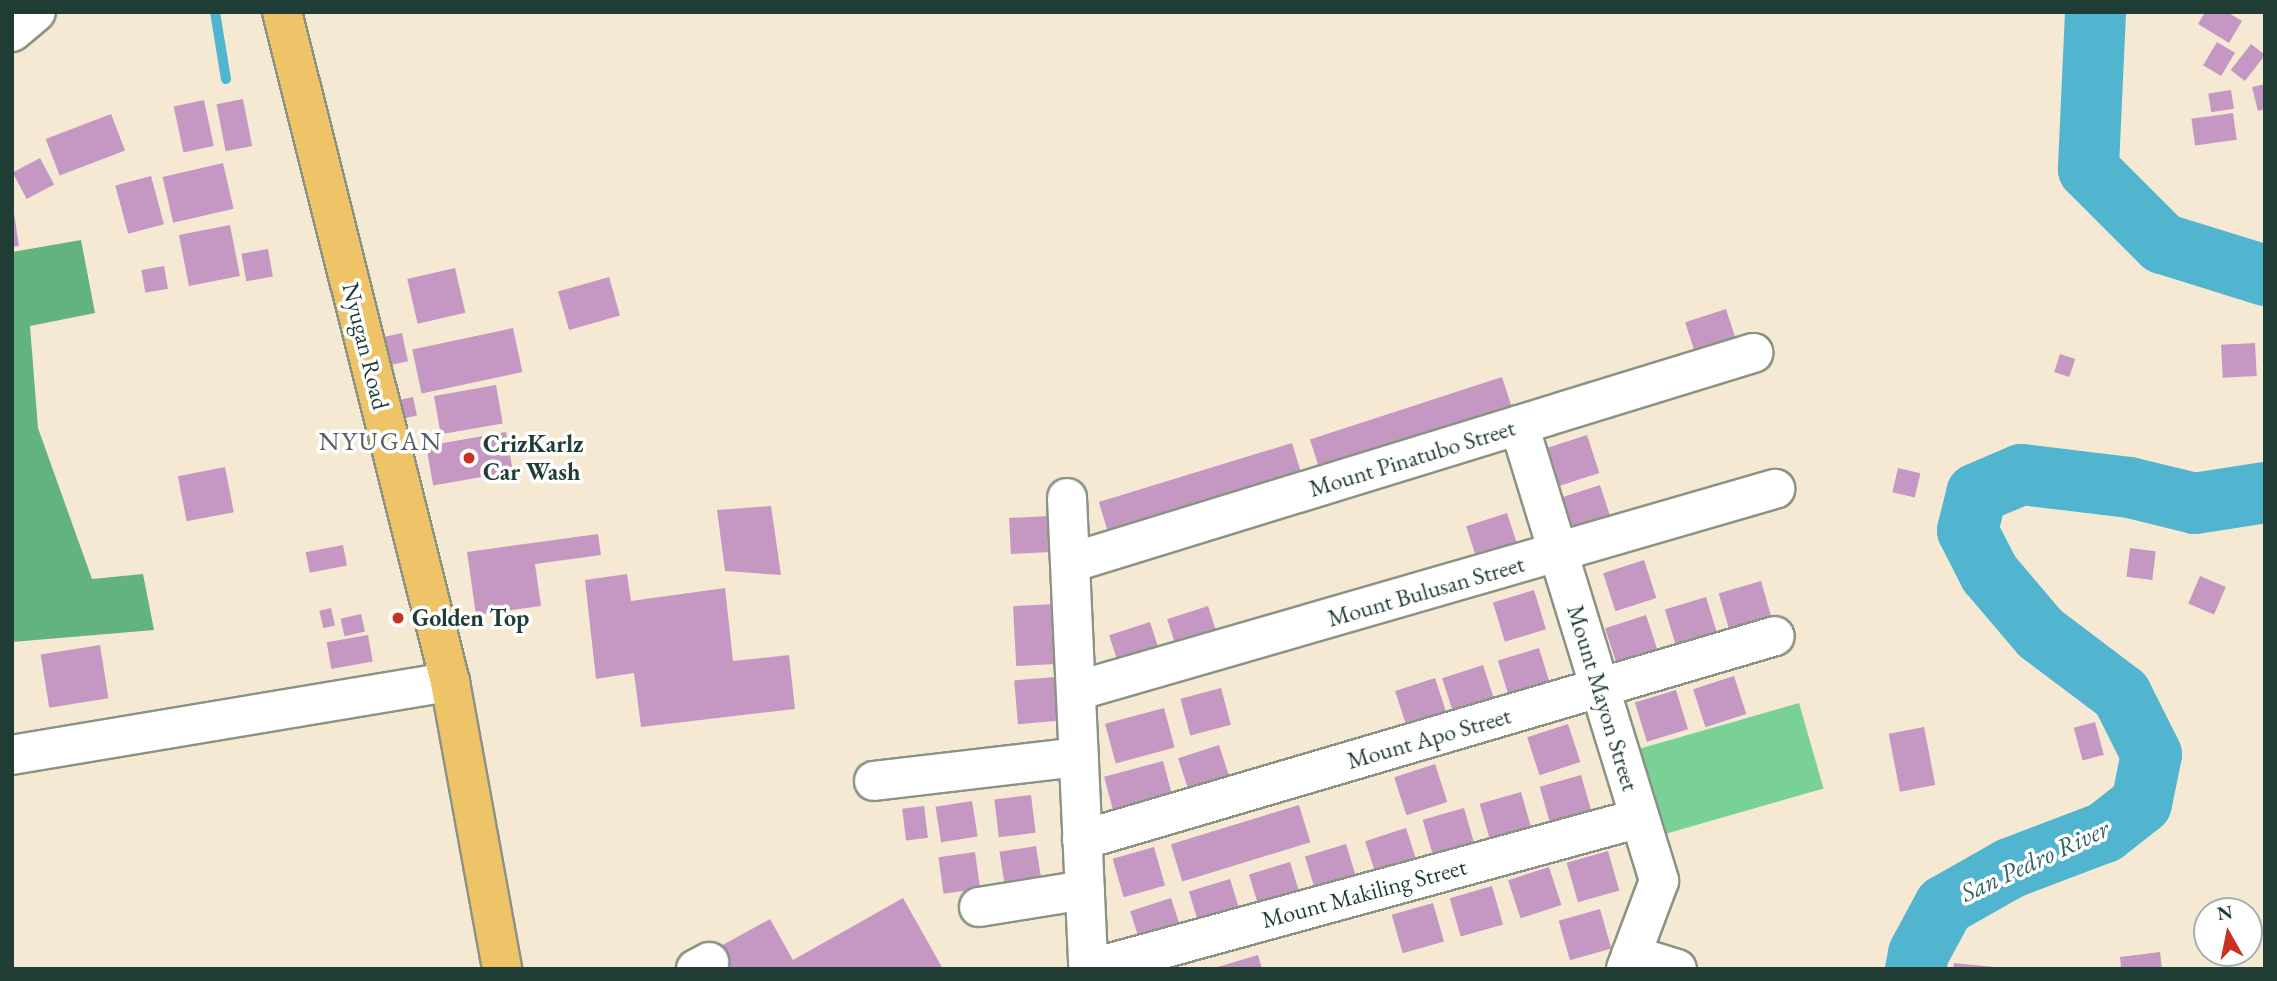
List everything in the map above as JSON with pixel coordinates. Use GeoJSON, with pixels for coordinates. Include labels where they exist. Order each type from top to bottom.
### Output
{"type":"FeatureCollection","features":[{"type":"Feature","properties":{"kind":"main road","name":"Nyugan Road"},"geometry":{"type":"LineString","coordinates":[[282,12],[450,682],[502,969]]}},
{"type":"Feature","properties":{"kind":"street"},"geometry":{"type":"LineString","coordinates":[[12,32],[36,12]]}},
{"type":"Feature","properties":{"kind":"street","name":"Mount Pinatubo Street"},"geometry":{"type":"LineString","coordinates":[[1070,562],[1753,353]]}},
{"type":"Feature","properties":{"kind":"street","name":"Mount Mayon Street"},"geometry":{"type":"LineString","coordinates":[[1519,425],[1659,881],[1628,962]]}},
{"type":"Feature","properties":{"kind":"street","name":"Mount Bulusan Street"},"geometry":{"type":"LineString","coordinates":[[1076,691],[1558,554],[1775,489]]}},
{"type":"Feature","properties":{"kind":"street"},"geometry":{"type":"LineString","coordinates":[[1067,498],[1089,969]]}},
{"type":"Feature","properties":{"kind":"street","name":"Mount Apo Street"},"geometry":{"type":"LineString","coordinates":[[1082,840],[1775,636]]}},
{"type":"Feature","properties":{"kind":"street"},"geometry":{"type":"LineString","coordinates":[[12,755],[450,682]]}},
{"type":"Feature","properties":{"kind":"street"},"geometry":{"type":"LineString","coordinates":[[874,781],[1079,757]]}},
{"type":"Feature","properties":{"kind":"street","name":"Mount Makiling Street"},"geometry":{"type":"LineString","coordinates":[[1089,969],[1640,818]]}},
{"type":"Feature","properties":{"kind":"street"},"geometry":{"type":"LineString","coordinates":[[979,907],[1085,890]]}},
{"type":"Feature","properties":{"kind":"street"},"geometry":{"type":"LineString","coordinates":[[1628,962],[1677,969]]}},
{"type":"Feature","properties":{"kind":"green space"},"geometry":{"type":"Polygon","coordinates":[[[81,240],[95,313],[30,326],[38,428],[92,579],[143,574],[154,630],[12,642],[12,252],[81,240]]]}},
{"type":"Feature","properties":{"kind":"green space"},"geometry":{"type":"Polygon","coordinates":[[[1799,703],[1824,789],[1665,834],[1640,748],[1799,703]]]}},
{"type":"Feature","properties":{"kind":"building"},"geometry":{"type":"Polygon","coordinates":[[[2205,12],[2227,12],[2242,21],[2229,43],[2198,24],[2205,12]]]}},
{"type":"Feature","properties":{"kind":"building"},"geometry":{"type":"Polygon","coordinates":[[[2217,42],[2235,53],[2221,76],[2203,65],[2217,42]]]}},
{"type":"Feature","properties":{"kind":"building"},"geometry":{"type":"Polygon","coordinates":[[[2251,44],[2265,55],[2245,81],[2231,70],[2251,44]]]}},
{"type":"Feature","properties":{"kind":"building"},"geometry":{"type":"Polygon","coordinates":[[[2265,84],[2265,109],[2258,111],[2252,87],[2265,84]]]}},
{"type":"Feature","properties":{"kind":"building"},"geometry":{"type":"Polygon","coordinates":[[[2231,90],[2234,109],[2211,112],[2208,94],[2231,90]]]}},
{"type":"Feature","properties":{"kind":"building"},"geometry":{"type":"Polygon","coordinates":[[[243,99],[252,146],[226,151],[216,104],[243,99]]]}},
{"type":"Feature","properties":{"kind":"building"},"geometry":{"type":"Polygon","coordinates":[[[204,100],[214,146],[183,152],[174,106],[204,100]]]}},
{"type":"Feature","properties":{"kind":"building"},"geometry":{"type":"Polygon","coordinates":[[[2233,113],[2237,140],[2195,146],[2191,119],[2233,113]]]}},
{"type":"Feature","properties":{"kind":"building"},"geometry":{"type":"Polygon","coordinates":[[[111,114],[125,150],[60,175],[46,139],[111,114]]]}},
{"type":"Feature","properties":{"kind":"building"},"geometry":{"type":"Polygon","coordinates":[[[40,158],[54,184],[27,199],[13,173],[40,158]]]}},
{"type":"Feature","properties":{"kind":"building"},"geometry":{"type":"Polygon","coordinates":[[[223,163],[234,209],[173,223],[163,177],[223,163]]]}},
{"type":"Feature","properties":{"kind":"building"},"geometry":{"type":"Polygon","coordinates":[[[151,176],[164,224],[128,234],[115,186],[151,176]]]}},
{"type":"Feature","properties":{"kind":"building"},"geometry":{"type":"Polygon","coordinates":[[[14,213],[19,246],[12,247],[12,214],[14,213]]]}},
{"type":"Feature","properties":{"kind":"building"},"geometry":{"type":"Polygon","coordinates":[[[230,225],[240,276],[189,286],[179,235],[230,225]]]}},
{"type":"Feature","properties":{"kind":"building"},"geometry":{"type":"Polygon","coordinates":[[[268,249],[273,277],[246,281],[241,254],[268,249]]]}},
{"type":"Feature","properties":{"kind":"building"},"geometry":{"type":"Polygon","coordinates":[[[164,266],[168,289],[145,293],[141,270],[164,266]]]}},
{"type":"Feature","properties":{"kind":"building"},"geometry":{"type":"Polygon","coordinates":[[[455,268],[465,313],[418,324],[407,279],[455,268]]]}},
{"type":"Feature","properties":{"kind":"building"},"geometry":{"type":"Polygon","coordinates":[[[609,277],[620,315],[569,330],[558,292],[609,277]]]}},
{"type":"Feature","properties":{"kind":"building"},"geometry":{"type":"Polygon","coordinates":[[[1726,309],[1738,347],[1697,360],[1685,322],[1726,309]]]}},
{"type":"Feature","properties":{"kind":"building"},"geometry":{"type":"Polygon","coordinates":[[[513,328],[522,372],[422,393],[412,349],[513,328]]]}},
{"type":"Feature","properties":{"kind":"building"},"geometry":{"type":"Polygon","coordinates":[[[402,333],[408,361],[377,368],[371,340],[402,333]]]}},
{"type":"Feature","properties":{"kind":"building"},"geometry":{"type":"Polygon","coordinates":[[[2255,343],[2257,376],[2223,378],[2221,345],[2255,343]]]}},
{"type":"Feature","properties":{"kind":"building"},"geometry":{"type":"Polygon","coordinates":[[[2060,354],[2075,359],[2069,377],[2054,372],[2060,354]]]}},
{"type":"Feature","properties":{"kind":"building"},"geometry":{"type":"Polygon","coordinates":[[[1502,377],[1514,414],[1322,477],[1310,439],[1502,377]]]}},
{"type":"Feature","properties":{"kind":"building"},"geometry":{"type":"Polygon","coordinates":[[[496,385],[503,423],[441,434],[434,396],[496,385]]]}},
{"type":"Feature","properties":{"kind":"building"},"geometry":{"type":"Polygon","coordinates":[[[413,397],[417,416],[390,421],[386,403],[413,397]]]}},
{"type":"Feature","properties":{"kind":"building","name":"CrizKarlz Car Wash"},"geometry":{"type":"Polygon","coordinates":[[[506,432],[513,471],[433,485],[426,446],[506,432]]]}},
{"type":"Feature","properties":{"kind":"building"},"geometry":{"type":"Polygon","coordinates":[[[1587,435],[1599,473],[1558,486],[1546,448],[1587,435]]]}},
{"type":"Feature","properties":{"kind":"building"},"geometry":{"type":"Polygon","coordinates":[[[1292,443],[1303,479],[1110,538],[1099,502],[1292,443]]]}},
{"type":"Feature","properties":{"kind":"building"},"geometry":{"type":"Polygon","coordinates":[[[225,467],[234,512],[187,521],[178,476],[225,467]]]}},
{"type":"Feature","properties":{"kind":"building"},"geometry":{"type":"Polygon","coordinates":[[[1898,468],[1920,473],[1915,498],[1892,492],[1898,468]]]}},
{"type":"Feature","properties":{"kind":"building"},"geometry":{"type":"Polygon","coordinates":[[[1600,485],[1612,523],[1571,536],[1559,498],[1600,485]]]}},
{"type":"Feature","properties":{"kind":"building"},"geometry":{"type":"Polygon","coordinates":[[[771,506],[781,575],[725,571],[717,510],[771,506]]]}},
{"type":"Feature","properties":{"kind":"building"},"geometry":{"type":"Polygon","coordinates":[[[1507,513],[1519,550],[1478,563],[1466,526],[1507,513]]]}},
{"type":"Feature","properties":{"kind":"building"},"geometry":{"type":"Polygon","coordinates":[[[1049,516],[1051,552],[1011,554],[1009,518],[1049,516]]]}},
{"type":"Feature","properties":{"kind":"building"},"geometry":{"type":"Polygon","coordinates":[[[598,534],[601,555],[535,564],[541,606],[476,615],[467,552],[598,534]]]}},
{"type":"Feature","properties":{"kind":"building"},"geometry":{"type":"Polygon","coordinates":[[[343,545],[347,566],[310,573],[306,552],[343,545]]]}},
{"type":"Feature","properties":{"kind":"building"},"geometry":{"type":"Polygon","coordinates":[[[2130,548],[2156,551],[2152,580],[2126,577],[2130,548]]]}},
{"type":"Feature","properties":{"kind":"building"},"geometry":{"type":"Polygon","coordinates":[[[1644,560],[1656,598],[1615,611],[1603,573],[1644,560]]]}},
{"type":"Feature","properties":{"kind":"building"},"geometry":{"type":"Polygon","coordinates":[[[627,574],[631,601],[725,588],[733,661],[789,655],[795,709],[641,727],[634,673],[596,679],[585,580],[627,574]]]}},
{"type":"Feature","properties":{"kind":"building"},"geometry":{"type":"Polygon","coordinates":[[[2200,576],[2226,587],[2214,615],[2188,604],[2200,576]]]}},
{"type":"Feature","properties":{"kind":"building"},"geometry":{"type":"Polygon","coordinates":[[[1761,581],[1772,619],[1730,632],[1719,593],[1761,581]]]}},
{"type":"Feature","properties":{"kind":"building"},"geometry":{"type":"Polygon","coordinates":[[[1534,590],[1546,629],[1505,642],[1493,603],[1534,590]]]}},
{"type":"Feature","properties":{"kind":"building"},"geometry":{"type":"Polygon","coordinates":[[[1706,597],[1718,636],[1677,649],[1665,610],[1706,597]]]}},
{"type":"Feature","properties":{"kind":"building"},"geometry":{"type":"Polygon","coordinates":[[[1054,604],[1057,664],[1016,666],[1013,606],[1054,604]]]}},
{"type":"Feature","properties":{"kind":"building"},"geometry":{"type":"Polygon","coordinates":[[[1208,606],[1220,644],[1179,657],[1167,619],[1208,606]]]}},
{"type":"Feature","properties":{"kind":"building"},"geometry":{"type":"Polygon","coordinates":[[[331,608],[335,626],[323,628],[319,611],[331,608]]]}},
{"type":"Feature","properties":{"kind":"building"},"geometry":{"type":"Polygon","coordinates":[[[361,614],[365,632],[345,636],[341,619],[361,614]]]}},
{"type":"Feature","properties":{"kind":"building"},"geometry":{"type":"Polygon","coordinates":[[[1646,615],[1658,653],[1617,666],[1605,628],[1646,615]]]}},
{"type":"Feature","properties":{"kind":"building"},"geometry":{"type":"Polygon","coordinates":[[[1150,622],[1162,660],[1121,673],[1109,635],[1150,622]]]}},
{"type":"Feature","properties":{"kind":"building"},"geometry":{"type":"Polygon","coordinates":[[[368,635],[373,662],[331,669],[327,642],[368,635]]]}},
{"type":"Feature","properties":{"kind":"building"},"geometry":{"type":"Polygon","coordinates":[[[100,645],[108,698],[49,708],[41,654],[100,645]]]}},
{"type":"Feature","properties":{"kind":"building"},"geometry":{"type":"Polygon","coordinates":[[[1539,648],[1550,685],[1509,698],[1498,661],[1539,648]]]}},
{"type":"Feature","properties":{"kind":"building"},"geometry":{"type":"Polygon","coordinates":[[[1483,665],[1495,703],[1454,716],[1442,678],[1483,665]]]}},
{"type":"Feature","properties":{"kind":"building"},"geometry":{"type":"Polygon","coordinates":[[[1734,676],[1746,714],[1705,727],[1693,689],[1734,676]]]}},
{"type":"Feature","properties":{"kind":"building"},"geometry":{"type":"Polygon","coordinates":[[[1054,677],[1058,721],[1018,724],[1014,680],[1054,677]]]}},
{"type":"Feature","properties":{"kind":"building"},"geometry":{"type":"Polygon","coordinates":[[[1435,678],[1447,716],[1407,729],[1395,691],[1435,678]]]}},
{"type":"Feature","properties":{"kind":"building"},"geometry":{"type":"Polygon","coordinates":[[[1221,688],[1231,725],[1190,736],[1180,699],[1221,688]]]}},
{"type":"Feature","properties":{"kind":"building"},"geometry":{"type":"Polygon","coordinates":[[[1676,690],[1688,729],[1647,742],[1635,703],[1676,690]]]}},
{"type":"Feature","properties":{"kind":"building"},"geometry":{"type":"Polygon","coordinates":[[[1164,708],[1175,748],[1116,763],[1105,724],[1164,708]]]}},
{"type":"Feature","properties":{"kind":"building"},"geometry":{"type":"Polygon","coordinates":[[[2095,722],[2104,755],[2083,761],[2074,728],[2095,722]]]}},
{"type":"Feature","properties":{"kind":"building"},"geometry":{"type":"Polygon","coordinates":[[[1568,724],[1580,762],[1539,775],[1527,737],[1568,724]]]}},
{"type":"Feature","properties":{"kind":"building"},"geometry":{"type":"Polygon","coordinates":[[[1924,727],[1935,785],[1900,792],[1889,734],[1924,727]]]}},
{"type":"Feature","properties":{"kind":"building"},"geometry":{"type":"Polygon","coordinates":[[[1219,745],[1231,783],[1190,796],[1178,758],[1219,745]]]}},
{"type":"Feature","properties":{"kind":"building"},"geometry":{"type":"Polygon","coordinates":[[[1163,761],[1174,802],[1115,817],[1104,777],[1163,761]]]}},
{"type":"Feature","properties":{"kind":"building"},"geometry":{"type":"Polygon","coordinates":[[[1435,764],[1447,802],[1406,815],[1394,777],[1435,764]]]}},
{"type":"Feature","properties":{"kind":"building"},"geometry":{"type":"Polygon","coordinates":[[[1581,775],[1592,813],[1551,825],[1540,787],[1581,775]]]}},
{"type":"Feature","properties":{"kind":"building"},"geometry":{"type":"Polygon","coordinates":[[[1521,792],[1532,830],[1491,842],[1480,804],[1521,792]]]}},
{"type":"Feature","properties":{"kind":"building"},"geometry":{"type":"Polygon","coordinates":[[[1031,795],[1036,833],[999,837],[994,800],[1031,795]]]}},
{"type":"Feature","properties":{"kind":"building"},"geometry":{"type":"Polygon","coordinates":[[[972,801],[978,837],[941,842],[935,807],[972,801]]]}},
{"type":"Feature","properties":{"kind":"building"},"geometry":{"type":"Polygon","coordinates":[[[1299,805],[1310,842],[1182,881],[1171,844],[1299,805]]]}},
{"type":"Feature","properties":{"kind":"building"},"geometry":{"type":"Polygon","coordinates":[[[924,806],[928,838],[906,840],[902,809],[924,806]]]}},
{"type":"Feature","properties":{"kind":"building"},"geometry":{"type":"Polygon","coordinates":[[[1464,808],[1475,846],[1434,858],[1423,820],[1464,808]]]}},
{"type":"Feature","properties":{"kind":"building"},"geometry":{"type":"Polygon","coordinates":[[[1406,828],[1418,866],[1377,879],[1365,841],[1406,828]]]}},
{"type":"Feature","properties":{"kind":"building"},"geometry":{"type":"Polygon","coordinates":[[[1346,844],[1358,883],[1317,896],[1305,857],[1346,844]]]}},
{"type":"Feature","properties":{"kind":"building"},"geometry":{"type":"Polygon","coordinates":[[[1036,846],[1042,883],[1005,888],[999,852],[1036,846]]]}},
{"type":"Feature","properties":{"kind":"building"},"geometry":{"type":"Polygon","coordinates":[[[1154,847],[1165,885],[1124,897],[1113,859],[1154,847]]]}},
{"type":"Feature","properties":{"kind":"building"},"geometry":{"type":"Polygon","coordinates":[[[1608,851],[1619,890],[1578,902],[1567,863],[1608,851]]]}},
{"type":"Feature","properties":{"kind":"building"},"geometry":{"type":"Polygon","coordinates":[[[975,852],[980,889],[944,894],[938,857],[975,852]]]}},
{"type":"Feature","properties":{"kind":"building"},"geometry":{"type":"Polygon","coordinates":[[[1290,862],[1301,899],[1260,912],[1249,875],[1290,862]]]}},
{"type":"Feature","properties":{"kind":"building"},"geometry":{"type":"Polygon","coordinates":[[[1549,867],[1561,905],[1520,918],[1508,880],[1549,867]]]}},
{"type":"Feature","properties":{"kind":"building"},"geometry":{"type":"Polygon","coordinates":[[[1230,879],[1242,918],[1201,931],[1189,892],[1230,879]]]}},
{"type":"Feature","properties":{"kind":"building"},"geometry":{"type":"Polygon","coordinates":[[[1492,886],[1503,924],[1461,937],[1450,898],[1492,886]]]}},
{"type":"Feature","properties":{"kind":"building"},"geometry":{"type":"Polygon","coordinates":[[[903,898],[943,969],[731,969],[719,947],[770,919],[793,960],[903,898]]]}},
{"type":"Feature","properties":{"kind":"building"},"geometry":{"type":"Polygon","coordinates":[[[1171,898],[1183,936],[1142,949],[1130,911],[1171,898]]]}},
{"type":"Feature","properties":{"kind":"building"},"geometry":{"type":"Polygon","coordinates":[[[1433,903],[1444,941],[1403,953],[1392,915],[1433,903]]]}},
{"type":"Feature","properties":{"kind":"building"},"geometry":{"type":"Polygon","coordinates":[[[1600,909],[1611,948],[1570,960],[1559,921],[1600,909]]]}},
{"type":"Feature","properties":{"kind":"building"},"geometry":{"type":"Polygon","coordinates":[[[2160,952],[2162,969],[2121,969],[2120,957],[2160,952]]]}},
{"type":"Feature","properties":{"kind":"building"},"geometry":{"type":"Polygon","coordinates":[[[1258,955],[1262,969],[1214,969],[1214,968],[1258,955]]]}},
{"type":"Feature","properties":{"kind":"building"},"geometry":{"type":"Polygon","coordinates":[[[1954,963],[1995,967],[1995,969],[1953,969],[1954,963]]]}},
{"type":"Feature","properties":{"kind":"waterway"},"geometry":{"type":"LineString","coordinates":[[215,12],[226,79]]}},
{"type":"Feature","properties":{"kind":"waterway","name":"San Pedro River"},"geometry":{"type":"LineString","coordinates":[[2095,12],[2088,169],[2162,243],[2265,275]]}},
{"type":"Feature","properties":{"kind":"waterway","name":"San Pedro River"},"geometry":{"type":"LineString","coordinates":[[1915,969],[1918,953],[1944,905],[2009,868],[2104,832],[2141,803],[2151,754],[2121,694],[2040,633],[1989,573],[1967,530],[1976,493],[2021,474],[2129,487],[2194,503],[2265,492]]}},
{"type":"Feature","properties":{"kind":"place","name":"CrizKarlz Car Wash"},"geometry":{"type":"Point","coordinates":[469,458]}},
{"type":"Feature","properties":{"kind":"place","name":"Golden Top"},"geometry":{"type":"Point","coordinates":[398,618]}},
{"type":"Feature","properties":{"kind":"district","name":"NYUGAN"},"geometry":{"type":"Point","coordinates":[381,442]}}]}
